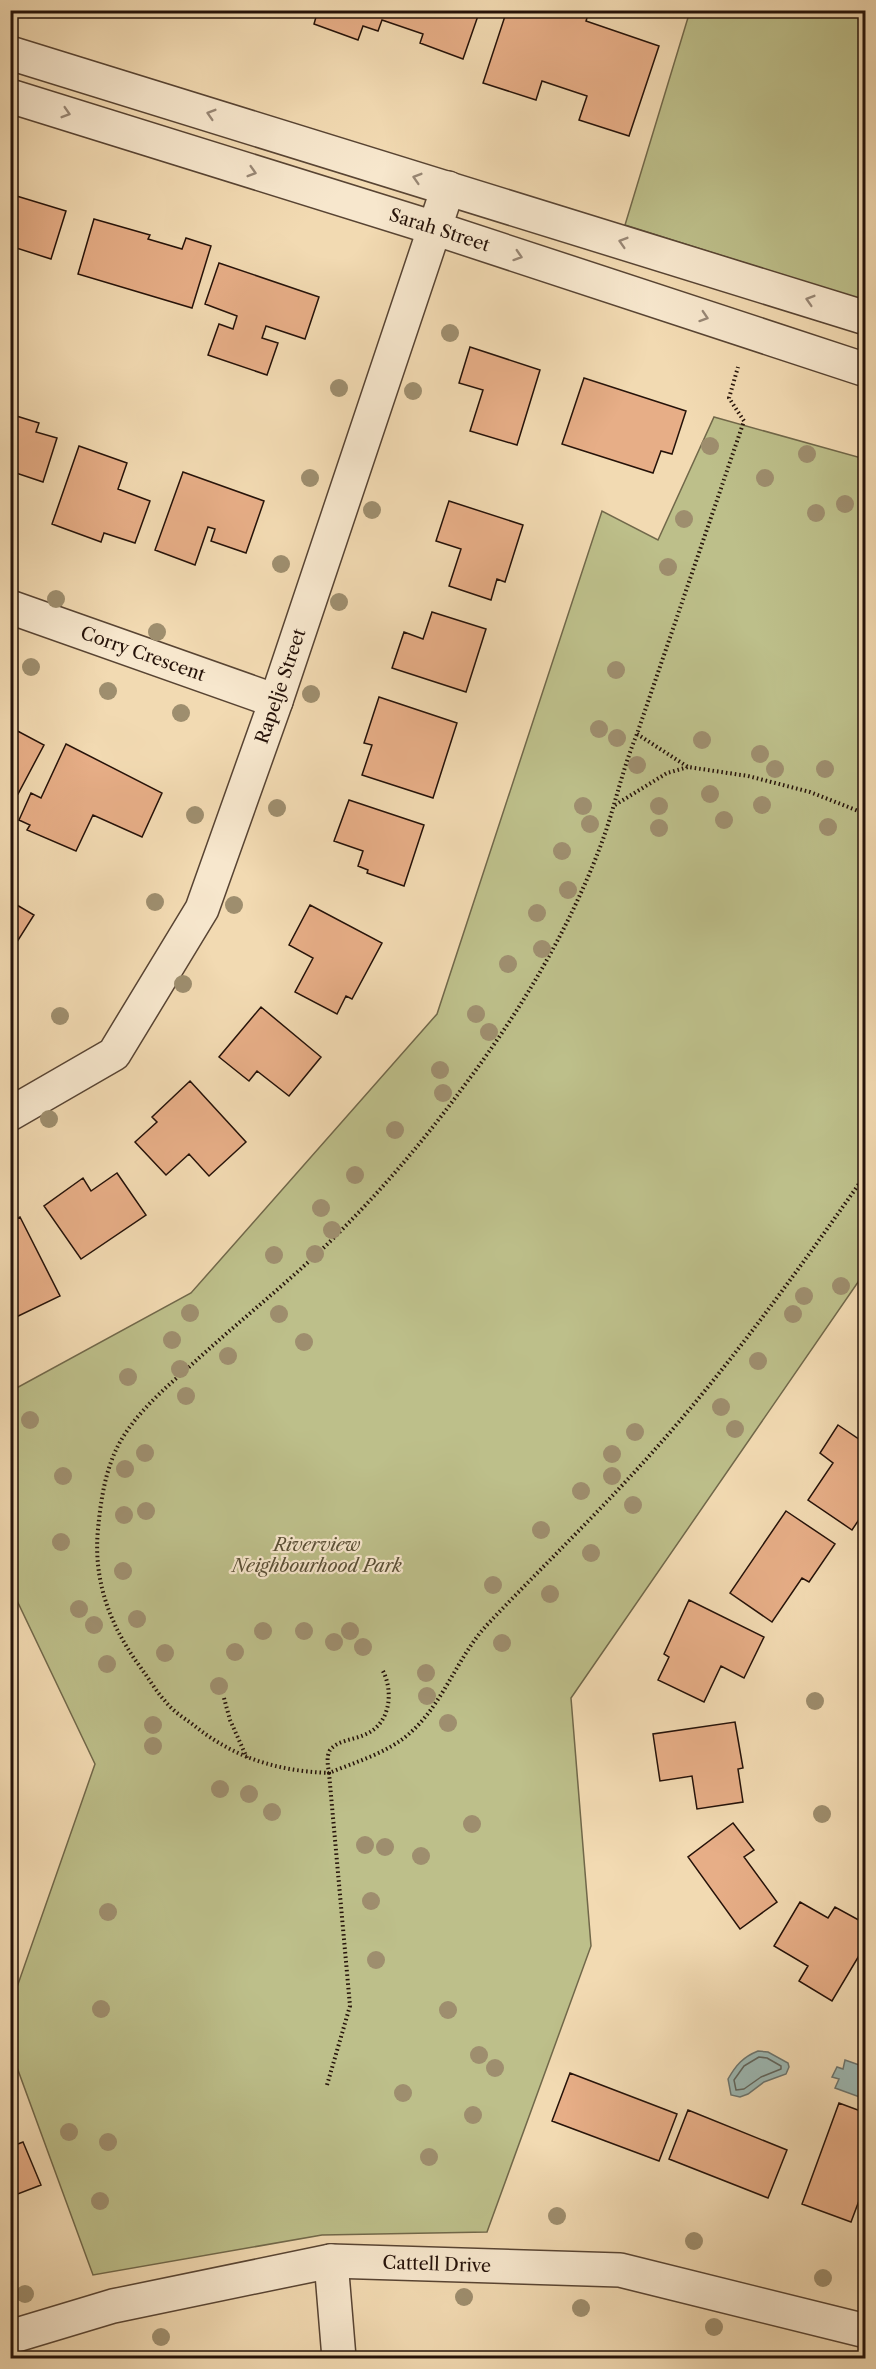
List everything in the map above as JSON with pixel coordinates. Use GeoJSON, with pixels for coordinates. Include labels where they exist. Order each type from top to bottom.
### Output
{"type":"FeatureCollection","features":[{"type":"Feature","properties":{"kind":"street"},"geometry":{"type":"LineString","coordinates":[[10,52],[866,318]]}},
{"type":"Feature","properties":{"kind":"street","name":"Sarah Street"},"geometry":{"type":"LineString","coordinates":[[10,96],[434,228],[866,370]]}},
{"type":"Feature","properties":{"kind":"street","name":"Rapelje Street"},"geometry":{"type":"LineString","coordinates":[[10,1114],[114,1054],[202,909],[276,701],[448,188]]}},
{"type":"Feature","properties":{"kind":"street","name":"Corry Crescent"},"geometry":{"type":"LineString","coordinates":[[10,607],[276,701]]}},
{"type":"Feature","properties":{"kind":"street"},"geometry":{"type":"LineString","coordinates":[[331,2260],[339,2358]]}},
{"type":"Feature","properties":{"kind":"street","name":"Cattell Drive"},"geometry":{"type":"LineString","coordinates":[[10,2337],[113,2306],[331,2260],[620,2270],[866,2331]]}},
{"type":"Feature","properties":{"kind":"path"},"geometry":{"type":"LineString","coordinates":[[749,332],[729,398],[744,421],[637,734],[622,769],[615,806],[574,908],[546,964],[467,1083],[375,1194],[316,1255],[150,1402],[116,1451],[103,1493],[97,1545],[102,1594],[124,1645],[167,1704],[212,1741],[247,1758],[302,1772],[329,1773],[388,1748],[411,1733],[435,1703],[484,1629],[629,1478],[712,1380],[810,1254],[866,1174]]}},
{"type":"Feature","properties":{"kind":"path"},"geometry":{"type":"LineString","coordinates":[[637,734],[688,767],[748,776],[810,792],[866,814]]}},
{"type":"Feature","properties":{"kind":"path"},"geometry":{"type":"LineString","coordinates":[[615,806],[667,773],[688,767]]}},
{"type":"Feature","properties":{"kind":"path"},"geometry":{"type":"LineString","coordinates":[[327,2085],[350,2006],[328,1755],[331,1749],[342,1742],[366,1735],[380,1723],[388,1707],[389,1693],[388,1681],[382,1671]]}},
{"type":"Feature","properties":{"kind":"path"},"geometry":{"type":"LineString","coordinates":[[224,1698],[230,1720],[247,1758]]}},
{"type":"Feature","properties":{"kind":"green space"},"geometry":{"type":"Polygon","coordinates":[[[690,11],[865,11],[865,301],[625,225],[690,11]]]}},
{"type":"Feature","properties":{"kind":"green space","name":"Riverview Neighbourhood Park"},"geometry":{"type":"Polygon","coordinates":[[[714,417],[865,459],[865,1272],[571,1698],[591,1946],[487,2232],[322,2235],[93,2275],[11,2051],[10,2007],[95,1764],[11,1588],[11,1391],[191,1293],[437,1014],[602,511],[658,540],[714,417]]]}},
{"type":"Feature","properties":{"kind":"water"},"geometry":{"type":"Polygon","coordinates":[[[758,2051],[768,2052],[788,2063],[786,2074],[764,2082],[748,2094],[740,2097],[731,2095],[728,2079],[731,2074],[744,2059],[758,2051]]]}},
{"type":"Feature","properties":{"kind":"water"},"geometry":{"type":"Polygon","coordinates":[[[845,2060],[865,2067],[865,2099],[835,2088],[839,2079],[832,2077],[837,2067],[843,2069],[845,2060]]]}},
{"type":"Feature","properties":{"kind":"building"},"geometry":{"type":"Polygon","coordinates":[[[318,10],[480,10],[463,59],[420,43],[423,34],[382,20],[378,31],[363,26],[358,40],[314,24],[318,10]]]}},
{"type":"Feature","properties":{"kind":"building"},"geometry":{"type":"Polygon","coordinates":[[[507,10],[583,10],[589,12],[586,21],[659,46],[629,136],[579,120],[587,96],[542,81],[536,100],[483,83],[507,10]]]}},
{"type":"Feature","properties":{"kind":"building"},"geometry":{"type":"Polygon","coordinates":[[[10,194],[66,211],[51,259],[10,246],[10,194]]]}},
{"type":"Feature","properties":{"kind":"building"},"geometry":{"type":"Polygon","coordinates":[[[94,219],[150,235],[148,239],[182,249],[186,238],[211,246],[192,308],[78,274],[94,219]]]}},
{"type":"Feature","properties":{"kind":"building"},"geometry":{"type":"Polygon","coordinates":[[[219,263],[319,297],[305,339],[266,326],[262,338],[278,343],[267,375],[208,355],[219,324],[233,329],[237,316],[205,304],[219,263]]]}},
{"type":"Feature","properties":{"kind":"building"},"geometry":{"type":"Polygon","coordinates":[[[470,347],[540,370],[517,445],[470,431],[483,390],[459,383],[470,347]]]}},
{"type":"Feature","properties":{"kind":"building"},"geometry":{"type":"Polygon","coordinates":[[[584,378],[686,411],[672,454],[661,451],[653,473],[562,444],[584,378]]]}},
{"type":"Feature","properties":{"kind":"building"},"geometry":{"type":"Polygon","coordinates":[[[10,414],[39,423],[36,432],[57,438],[43,482],[10,471],[10,414]]]}},
{"type":"Feature","properties":{"kind":"building"},"geometry":{"type":"Polygon","coordinates":[[[79,446],[127,463],[118,489],[150,501],[135,543],[104,533],[101,542],[52,524],[79,446]]]}},
{"type":"Feature","properties":{"kind":"building"},"geometry":{"type":"Polygon","coordinates":[[[183,472],[264,501],[246,553],[211,541],[215,529],[208,527],[195,565],[155,550],[183,472]]]}},
{"type":"Feature","properties":{"kind":"building"},"geometry":{"type":"Polygon","coordinates":[[[449,501],[523,525],[505,582],[497,579],[491,600],[449,586],[461,549],[436,541],[449,501]]]}},
{"type":"Feature","properties":{"kind":"building"},"geometry":{"type":"Polygon","coordinates":[[[432,612],[486,629],[466,692],[392,668],[404,632],[423,639],[432,612]]]}},
{"type":"Feature","properties":{"kind":"building"},"geometry":{"type":"Polygon","coordinates":[[[379,697],[457,723],[433,798],[362,775],[372,745],[364,743],[379,697]]]}},
{"type":"Feature","properties":{"kind":"building"},"geometry":{"type":"Polygon","coordinates":[[[10,727],[44,745],[18,794],[10,790],[10,727]]]}},
{"type":"Feature","properties":{"kind":"building"},"geometry":{"type":"Polygon","coordinates":[[[66,744],[162,793],[142,837],[93,815],[76,851],[27,830],[30,825],[19,820],[31,793],[41,798],[66,744]]]}},
{"type":"Feature","properties":{"kind":"building"},"geometry":{"type":"Polygon","coordinates":[[[349,800],[424,825],[404,886],[367,873],[368,870],[358,866],[363,851],[334,841],[349,800]]]}},
{"type":"Feature","properties":{"kind":"building"},"geometry":{"type":"Polygon","coordinates":[[[10,901],[34,915],[10,953],[10,901]]]}},
{"type":"Feature","properties":{"kind":"building"},"geometry":{"type":"Polygon","coordinates":[[[310,905],[382,943],[352,999],[346,996],[337,1014],[295,992],[313,958],[289,945],[310,905]]]}},
{"type":"Feature","properties":{"kind":"building"},"geometry":{"type":"Polygon","coordinates":[[[261,1007],[321,1057],[289,1096],[257,1071],[249,1081],[219,1057],[261,1007]]]}},
{"type":"Feature","properties":{"kind":"building"},"geometry":{"type":"Polygon","coordinates":[[[190,1081],[246,1142],[209,1176],[189,1154],[166,1175],[135,1142],[157,1122],[152,1117],[190,1081]]]}},
{"type":"Feature","properties":{"kind":"building"},"geometry":{"type":"Polygon","coordinates":[[[117,1173],[146,1215],[81,1259],[44,1206],[83,1178],[91,1191],[117,1173]]]}},
{"type":"Feature","properties":{"kind":"building"},"geometry":{"type":"Polygon","coordinates":[[[20,1217],[60,1296],[10,1320],[10,1222],[20,1217]]]}},
{"type":"Feature","properties":{"kind":"building"},"geometry":{"type":"Polygon","coordinates":[[[838,1425],[866,1444],[866,1509],[852,1530],[808,1500],[833,1463],[820,1453],[838,1425]]]}},
{"type":"Feature","properties":{"kind":"building"},"geometry":{"type":"Polygon","coordinates":[[[786,1511],[835,1544],[809,1582],[802,1578],[772,1622],[730,1593],[786,1511]]]}},
{"type":"Feature","properties":{"kind":"building"},"geometry":{"type":"Polygon","coordinates":[[[689,1600],[764,1637],[744,1678],[721,1666],[704,1702],[658,1680],[669,1657],[664,1654],[689,1600]]]}},
{"type":"Feature","properties":{"kind":"building"},"geometry":{"type":"Polygon","coordinates":[[[735,1722],[743,1768],[738,1769],[743,1802],[697,1809],[692,1776],[660,1781],[653,1734],[735,1722]]]}},
{"type":"Feature","properties":{"kind":"building"},"geometry":{"type":"Polygon","coordinates":[[[733,1823],[754,1850],[744,1857],[777,1902],[740,1929],[688,1857],[733,1823]]]}},
{"type":"Feature","properties":{"kind":"building"},"geometry":{"type":"Polygon","coordinates":[[[800,1902],[828,1918],[835,1907],[866,1924],[866,1944],[832,2001],[799,1981],[808,1966],[774,1946],[800,1902]]]}},
{"type":"Feature","properties":{"kind":"building"},"geometry":{"type":"Polygon","coordinates":[[[570,2073],[677,2114],[659,2161],[552,2121],[570,2073]]]}},
{"type":"Feature","properties":{"kind":"building"},"geometry":{"type":"Polygon","coordinates":[[[839,2103],[866,2113],[866,2182],[851,2222],[802,2204],[839,2103]]]}},
{"type":"Feature","properties":{"kind":"building"},"geometry":{"type":"Polygon","coordinates":[[[688,2110],[787,2150],[768,2198],[669,2159],[688,2110]]]}},
{"type":"Feature","properties":{"kind":"building"},"geometry":{"type":"Polygon","coordinates":[[[23,2142],[41,2185],[10,2197],[10,2147],[23,2142]]]}},
{"type":"Feature","properties":{"kind":"building"},"geometry":{"type":"Polygon","coordinates":[[[10,2213],[17,2229],[10,2232],[10,2213]]]}}]}
